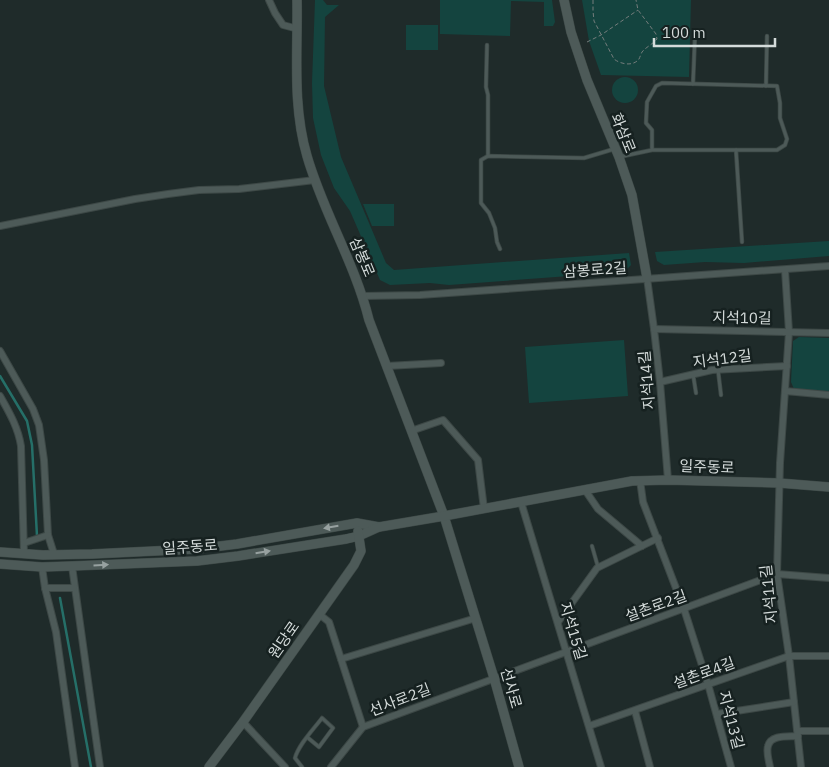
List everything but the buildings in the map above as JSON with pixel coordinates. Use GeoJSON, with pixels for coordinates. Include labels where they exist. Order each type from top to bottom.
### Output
{"type":"FeatureCollection","features":[{"type":"Feature","properties":{"kind":"street"},"geometry":{"type":"LineString","coordinates":[[269,0],[283,25],[298,29]]}},
{"type":"Feature","properties":{"kind":"street","name":"삼봉로"},"geometry":{"type":"LineString","coordinates":[[297,0],[297,104],[306,155],[363,296],[369,320],[444,516]]}},
{"type":"Feature","properties":{"kind":"street","name":"화삼로"},"geometry":{"type":"LineString","coordinates":[[564,0],[571,32],[587,80],[632,195],[647,278]]}},
{"type":"Feature","properties":{"kind":"street"},"geometry":{"type":"LineString","coordinates":[[0,226],[168,194],[199,190],[240,189],[315,180]]}},
{"type":"Feature","properties":{"kind":"street","name":"삼봉로2길"},"geometry":{"type":"LineString","coordinates":[[363,296],[420,295],[829,266]]}},
{"type":"Feature","properties":{"kind":"street"},"geometry":{"type":"LineString","coordinates":[[779,483],[789,332],[785,270]]}},
{"type":"Feature","properties":{"kind":"street","name":"지석14길"},"geometry":{"type":"LineString","coordinates":[[647,278],[660,382],[668,480]]}},
{"type":"Feature","properties":{"kind":"street","name":"지석10길"},"geometry":{"type":"LineString","coordinates":[[654,329],[829,333]]}},
{"type":"Feature","properties":{"kind":"street"},"geometry":{"type":"LineString","coordinates":[[0,351],[34,409],[39,425],[44,460],[48,535],[54,554]]}},
{"type":"Feature","properties":{"kind":"street"},"geometry":{"type":"LineString","coordinates":[[387,366],[441,363]]}},
{"type":"Feature","properties":{"kind":"street","name":"지석12길"},"geometry":{"type":"LineString","coordinates":[[660,382],[718,369],[787,366]]}},
{"type":"Feature","properties":{"kind":"street"},"geometry":{"type":"LineString","coordinates":[[786,391],[829,395]]}},
{"type":"Feature","properties":{"kind":"street"},"geometry":{"type":"LineString","coordinates":[[0,396],[10,412],[19,434],[21,446],[24,554]]}},
{"type":"Feature","properties":{"kind":"street"},"geometry":{"type":"LineString","coordinates":[[411,431],[443,420],[478,460],[484,509]]}},
{"type":"Feature","properties":{"kind":"street","name":"일주동로"},"geometry":{"type":"LineString","coordinates":[[0,564],[72,566],[197,561],[238,556],[359,536],[379,527],[640,480],[779,483],[829,487]]}},
{"type":"Feature","properties":{"kind":"street","name":"지석13길"},"geometry":{"type":"LineString","coordinates":[[640,480],[644,502],[684,609],[708,684],[731,767]]}},
{"type":"Feature","properties":{"kind":"street","name":"지석11길"},"geometry":{"type":"LineString","coordinates":[[779,483],[777,574],[789,656],[801,767]]}},
{"type":"Feature","properties":{"kind":"street"},"geometry":{"type":"LineString","coordinates":[[586,490],[598,509],[642,546]]}},
{"type":"Feature","properties":{"kind":"street","name":"지석15길"},"geometry":{"type":"LineString","coordinates":[[521,502],[601,767]]}},
{"type":"Feature","properties":{"kind":"street","name":"선사로"},"geometry":{"type":"LineString","coordinates":[[444,516],[494,678],[519,767]]}},
{"type":"Feature","properties":{"kind":"street","name":"일주동로"},"geometry":{"type":"LineString","coordinates":[[0,552],[92,554],[196,549],[237,544],[357,523],[379,527]]}},
{"type":"Feature","properties":{"kind":"street","name":"원당로"},"geometry":{"type":"LineString","coordinates":[[209,767],[354,565],[361,551],[357,523]]}},
{"type":"Feature","properties":{"kind":"street"},"geometry":{"type":"LineString","coordinates":[[24,543],[48,535]]}},
{"type":"Feature","properties":{"kind":"street"},"geometry":{"type":"LineString","coordinates":[[558,622],[597,568],[658,538]]}},
{"type":"Feature","properties":{"kind":"street"},"geometry":{"type":"LineString","coordinates":[[42,566],[45,588],[56,632],[75,767]]}},
{"type":"Feature","properties":{"kind":"street"},"geometry":{"type":"LineString","coordinates":[[72,566],[100,767]]}},
{"type":"Feature","properties":{"kind":"street","name":"설촌로2길"},"geometry":{"type":"LineString","coordinates":[[494,678],[777,574],[829,578]]}},
{"type":"Feature","properties":{"kind":"street"},"geometry":{"type":"LineString","coordinates":[[45,588],[74,588]]}},
{"type":"Feature","properties":{"kind":"street"},"geometry":{"type":"LineString","coordinates":[[320,614],[329,622],[363,727]]}},
{"type":"Feature","properties":{"kind":"street"},"geometry":{"type":"LineString","coordinates":[[341,659],[476,618]]}},
{"type":"Feature","properties":{"kind":"street","name":"설촌로4길"},"geometry":{"type":"LineString","coordinates":[[589,726],[789,656],[829,656]]}},
{"type":"Feature","properties":{"kind":"street","name":"선사로2길"},"geometry":{"type":"LineString","coordinates":[[331,767],[363,727],[494,678]]}},
{"type":"Feature","properties":{"kind":"street"},"geometry":{"type":"LineString","coordinates":[[717,714],[794,702]]}},
{"type":"Feature","properties":{"kind":"street"},"geometry":{"type":"LineString","coordinates":[[634,711],[650,767]]}},
{"type":"Feature","properties":{"kind":"street"},"geometry":{"type":"LineString","coordinates":[[243,722],[285,767]]}},
{"type":"Feature","properties":{"kind":"street"},"geometry":{"type":"LineString","coordinates":[[770,767],[767,747],[774,738],[829,731]]}},
{"type":"Feature","properties":{"kind":"lane"},"geometry":{"type":"LineString","coordinates":[[693,84],[695,35]]}},
{"type":"Feature","properties":{"kind":"lane"},"geometry":{"type":"LineString","coordinates":[[766,86],[767,36]]}},
{"type":"Feature","properties":{"kind":"lane"},"geometry":{"type":"LineString","coordinates":[[487,45],[488,156]]}},
{"type":"Feature","properties":{"kind":"lane"},"geometry":{"type":"LineString","coordinates":[[500,249],[497,242],[496,228],[489,213],[481,203],[482,160],[488,156],[584,158],[652,150],[777,150],[785,145],[787,139],[780,118],[777,86],[662,83],[656,86],[646,102],[646,124],[652,130],[652,150]]}},
{"type":"Feature","properties":{"kind":"lane"},"geometry":{"type":"LineString","coordinates":[[736,150],[742,242]]}},
{"type":"Feature","properties":{"kind":"lane"},"geometry":{"type":"LineString","coordinates":[[718,369],[721,395]]}},
{"type":"Feature","properties":{"kind":"lane"},"geometry":{"type":"LineString","coordinates":[[693,374],[696,393]]}},
{"type":"Feature","properties":{"kind":"lane"},"geometry":{"type":"LineString","coordinates":[[592,546],[599,567]]}},
{"type":"Feature","properties":{"kind":"lane"},"geometry":{"type":"LineString","coordinates":[[302,767],[295,758],[296,755],[307,737],[322,718],[334,728],[319,747],[307,737]]}},
{"type":"Feature","properties":{"kind":"path"},"geometry":{"type":"LineString","coordinates":[[593,0],[594,21],[610,53],[617,62],[632,64],[638,61],[643,51],[654,44],[657,39],[656,34],[638,10],[636,0]]}},
{"type":"Feature","properties":{"kind":"path"},"geometry":{"type":"LineString","coordinates":[[586,42],[601,35],[638,10]]}},
{"type":"Feature","properties":{"kind":"green space"},"geometry":{"type":"Polygon","coordinates":[[[315,0],[323,0],[327,5],[339,5],[325,17],[324,86],[341,157],[386,263],[394,270],[629,253],[631,265],[624,272],[449,285],[430,283],[390,285],[380,280],[350,211],[334,188],[321,155],[313,118],[312,83],[315,0]]]}},
{"type":"Feature","properties":{"kind":"green space"},"geometry":{"type":"Polygon","coordinates":[[[440,0],[552,0],[555,22],[553,26],[544,26],[544,2],[511,1],[510,36],[440,34],[440,0]]]}},
{"type":"Feature","properties":{"kind":"green space"},"geometry":{"type":"Polygon","coordinates":[[[582,0],[691,0],[689,77],[601,75],[589,41],[582,0]]]}},
{"type":"Feature","properties":{"kind":"green space"},"geometry":{"type":"Polygon","coordinates":[[[406,25],[438,25],[438,50],[406,50],[406,25]]]}},
{"type":"Feature","properties":{"kind":"green space"},"geometry":{"type":"Polygon","coordinates":[[[625,77],[634,81],[638,90],[634,99],[625,103],[616,99],[612,90],[616,81],[625,77]]]}},
{"type":"Feature","properties":{"kind":"green space"},"geometry":{"type":"Polygon","coordinates":[[[363,204],[394,204],[394,226],[372,226],[363,204]]]}},
{"type":"Feature","properties":{"kind":"green space"},"geometry":{"type":"Polygon","coordinates":[[[829,241],[829,256],[744,263],[705,262],[664,265],[657,261],[655,252],[829,241]]]}},
{"type":"Feature","properties":{"kind":"green space"},"geometry":{"type":"Polygon","coordinates":[[[799,337],[829,338],[829,392],[794,389],[791,382],[793,341],[799,337]]]}},
{"type":"Feature","properties":{"kind":"green space"},"geometry":{"type":"Polygon","coordinates":[[[624,340],[628,396],[529,403],[525,347],[624,340]]]}},
{"type":"Feature","properties":{"kind":"waterway"},"geometry":{"type":"LineString","coordinates":[[0,376],[27,421],[32,445],[37,536]]}},
{"type":"Feature","properties":{"kind":"waterway"},"geometry":{"type":"LineString","coordinates":[[60,598],[91,767]]}}]}
